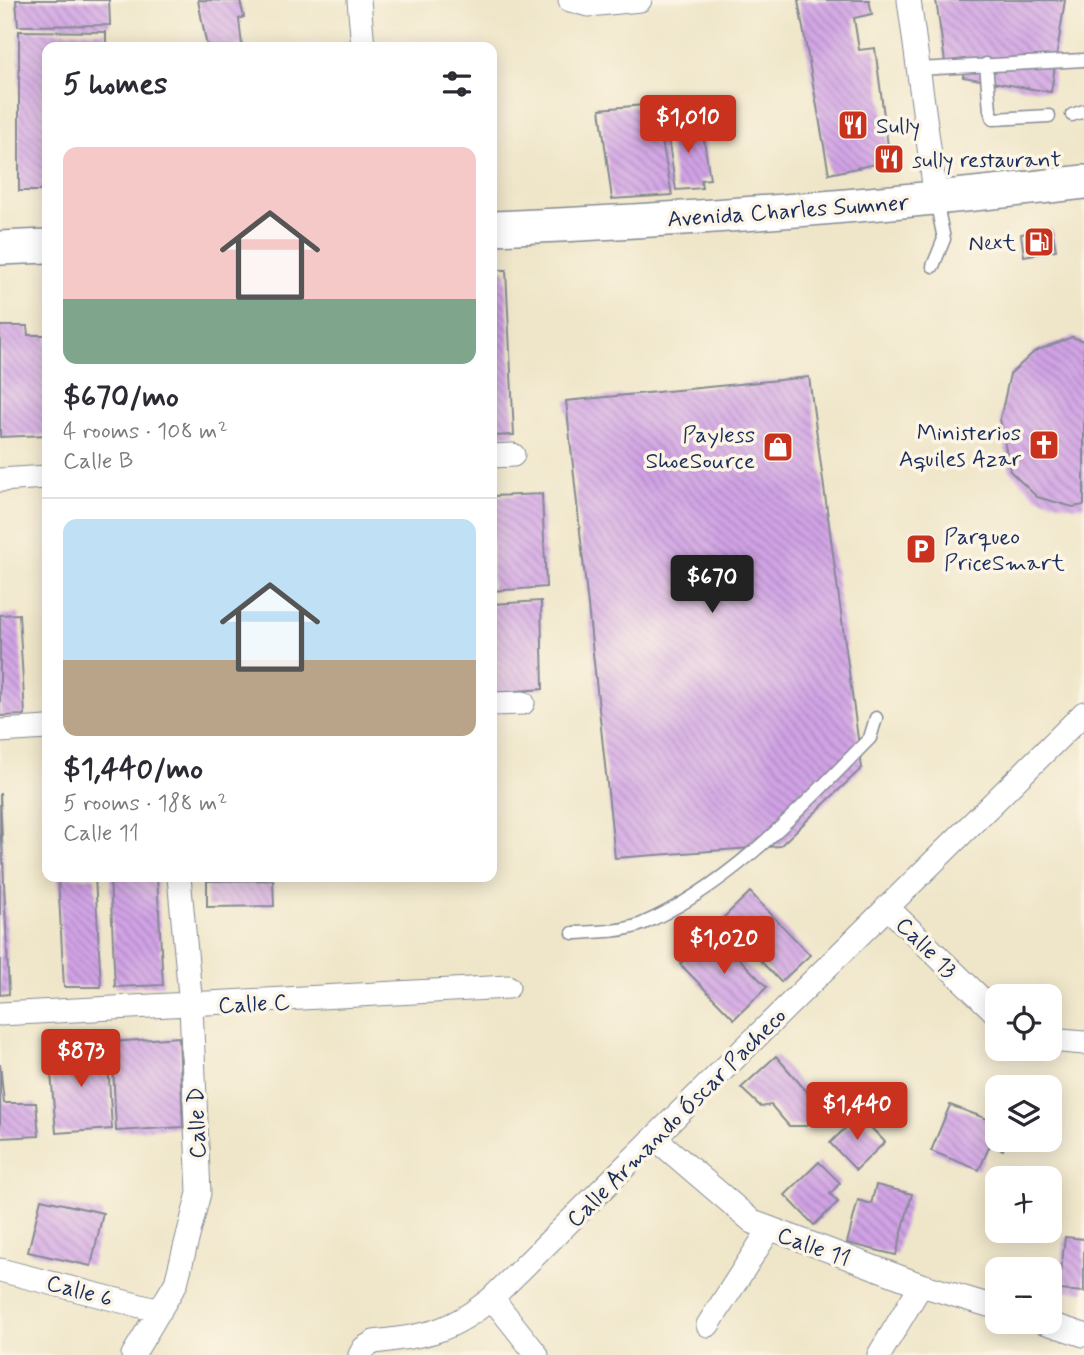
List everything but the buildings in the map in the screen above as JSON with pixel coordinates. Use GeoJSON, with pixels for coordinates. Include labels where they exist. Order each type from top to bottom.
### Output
{"type":"FeatureCollection","features":[{"type":"Feature","properties":{"kind":"street"},"geometry":{"type":"LineString","coordinates":[[359,0],[363,42]]}},
{"type":"Feature","properties":{"kind":"street"},"geometry":{"type":"LineString","coordinates":[[571,1],[588,5],[640,0]]}},
{"type":"Feature","properties":{"kind":"street"},"geometry":{"type":"LineString","coordinates":[[909,0],[936,199]]}},
{"type":"Feature","properties":{"kind":"street","name":"Avenida Charles Sumner"},"geometry":{"type":"LineString","coordinates":[[497,228],[725,216],[936,199],[1084,182]]}},
{"type":"Feature","properties":{"kind":"street"},"geometry":{"type":"LineString","coordinates":[[0,248],[42,246]]}},
{"type":"Feature","properties":{"kind":"street"},"geometry":{"type":"LineString","coordinates":[[0,480],[42,477]]}},
{"type":"Feature","properties":{"kind":"street"},"geometry":{"type":"LineString","coordinates":[[497,704],[523,703]]}},
{"type":"Feature","properties":{"kind":"street","name":"Calle Armando Óscar Pacheco"},"geometry":{"type":"LineString","coordinates":[[360,1355],[364,1348],[374,1342],[425,1335],[452,1326],[492,1298],[656,1139],[1084,713]]}},
{"type":"Feature","properties":{"kind":"street"},"geometry":{"type":"LineString","coordinates":[[0,731],[42,728]]}},
{"type":"Feature","properties":{"kind":"street","name":"Calle D"},"geometry":{"type":"LineString","coordinates":[[133,1355],[176,1283],[199,1193],[191,1006],[179,882]]}},
{"type":"Feature","properties":{"kind":"street","name":"Calle 13"},"geometry":{"type":"LineString","coordinates":[[887,907],[985,1002]]}},
{"type":"Feature","properties":{"kind":"street","name":"Calle C"},"geometry":{"type":"LineString","coordinates":[[0,1014],[191,1006],[508,987]]}},
{"type":"Feature","properties":{"kind":"street"},"geometry":{"type":"LineString","coordinates":[[1062,1041],[1084,1043]]}},
{"type":"Feature","properties":{"kind":"street","name":"Calle 11"},"geometry":{"type":"LineString","coordinates":[[656,1139],[733,1208],[769,1230],[985,1304]]}},
{"type":"Feature","properties":{"kind":"street"},"geometry":{"type":"LineString","coordinates":[[708,1325],[769,1230]]}},
{"type":"Feature","properties":{"kind":"street","name":"Calle 6"},"geometry":{"type":"LineString","coordinates":[[0,1270],[160,1311]]}},
{"type":"Feature","properties":{"kind":"street"},"geometry":{"type":"LineString","coordinates":[[879,1355],[921,1284]]}},
{"type":"Feature","properties":{"kind":"street"},"geometry":{"type":"LineString","coordinates":[[492,1298],[537,1355]]}},
{"type":"Feature","properties":{"kind":"street"},"geometry":{"type":"LineString","coordinates":[[1062,1328],[1084,1335]]}},
{"type":"Feature","properties":{"kind":"lane"},"geometry":{"type":"LineString","coordinates":[[918,69],[1084,60]]}},
{"type":"Feature","properties":{"kind":"lane"},"geometry":{"type":"LineString","coordinates":[[986,64],[993,119],[1049,116]]}},
{"type":"Feature","properties":{"kind":"lane"},"geometry":{"type":"LineString","coordinates":[[933,266],[944,239],[936,199]]}},
{"type":"Feature","properties":{"kind":"lane"},"geometry":{"type":"LineString","coordinates":[[573,933],[641,925],[703,888],[772,837],[870,738],[877,718]]}},
{"type":"Feature","properties":{"kind":"place","name":"Sully"},"geometry":{"type":"Point","coordinates":[853,125]}},
{"type":"Feature","properties":{"kind":"place","name":"sully restaurant"},"geometry":{"type":"Point","coordinates":[889,159]}},
{"type":"Feature","properties":{"kind":"place","name":"Next"},"geometry":{"type":"Point","coordinates":[1039,242]}},
{"type":"Feature","properties":{"kind":"place","name":"Ministerios Aquiles Azar"},"geometry":{"type":"Point","coordinates":[1044,445]}},
{"type":"Feature","properties":{"kind":"place","name":"Payless ShoeSource"},"geometry":{"type":"Point","coordinates":[778,447]}},
{"type":"Feature","properties":{"kind":"place","name":"Parqueo PriceSmart"},"geometry":{"type":"Point","coordinates":[921,549]}}]}
